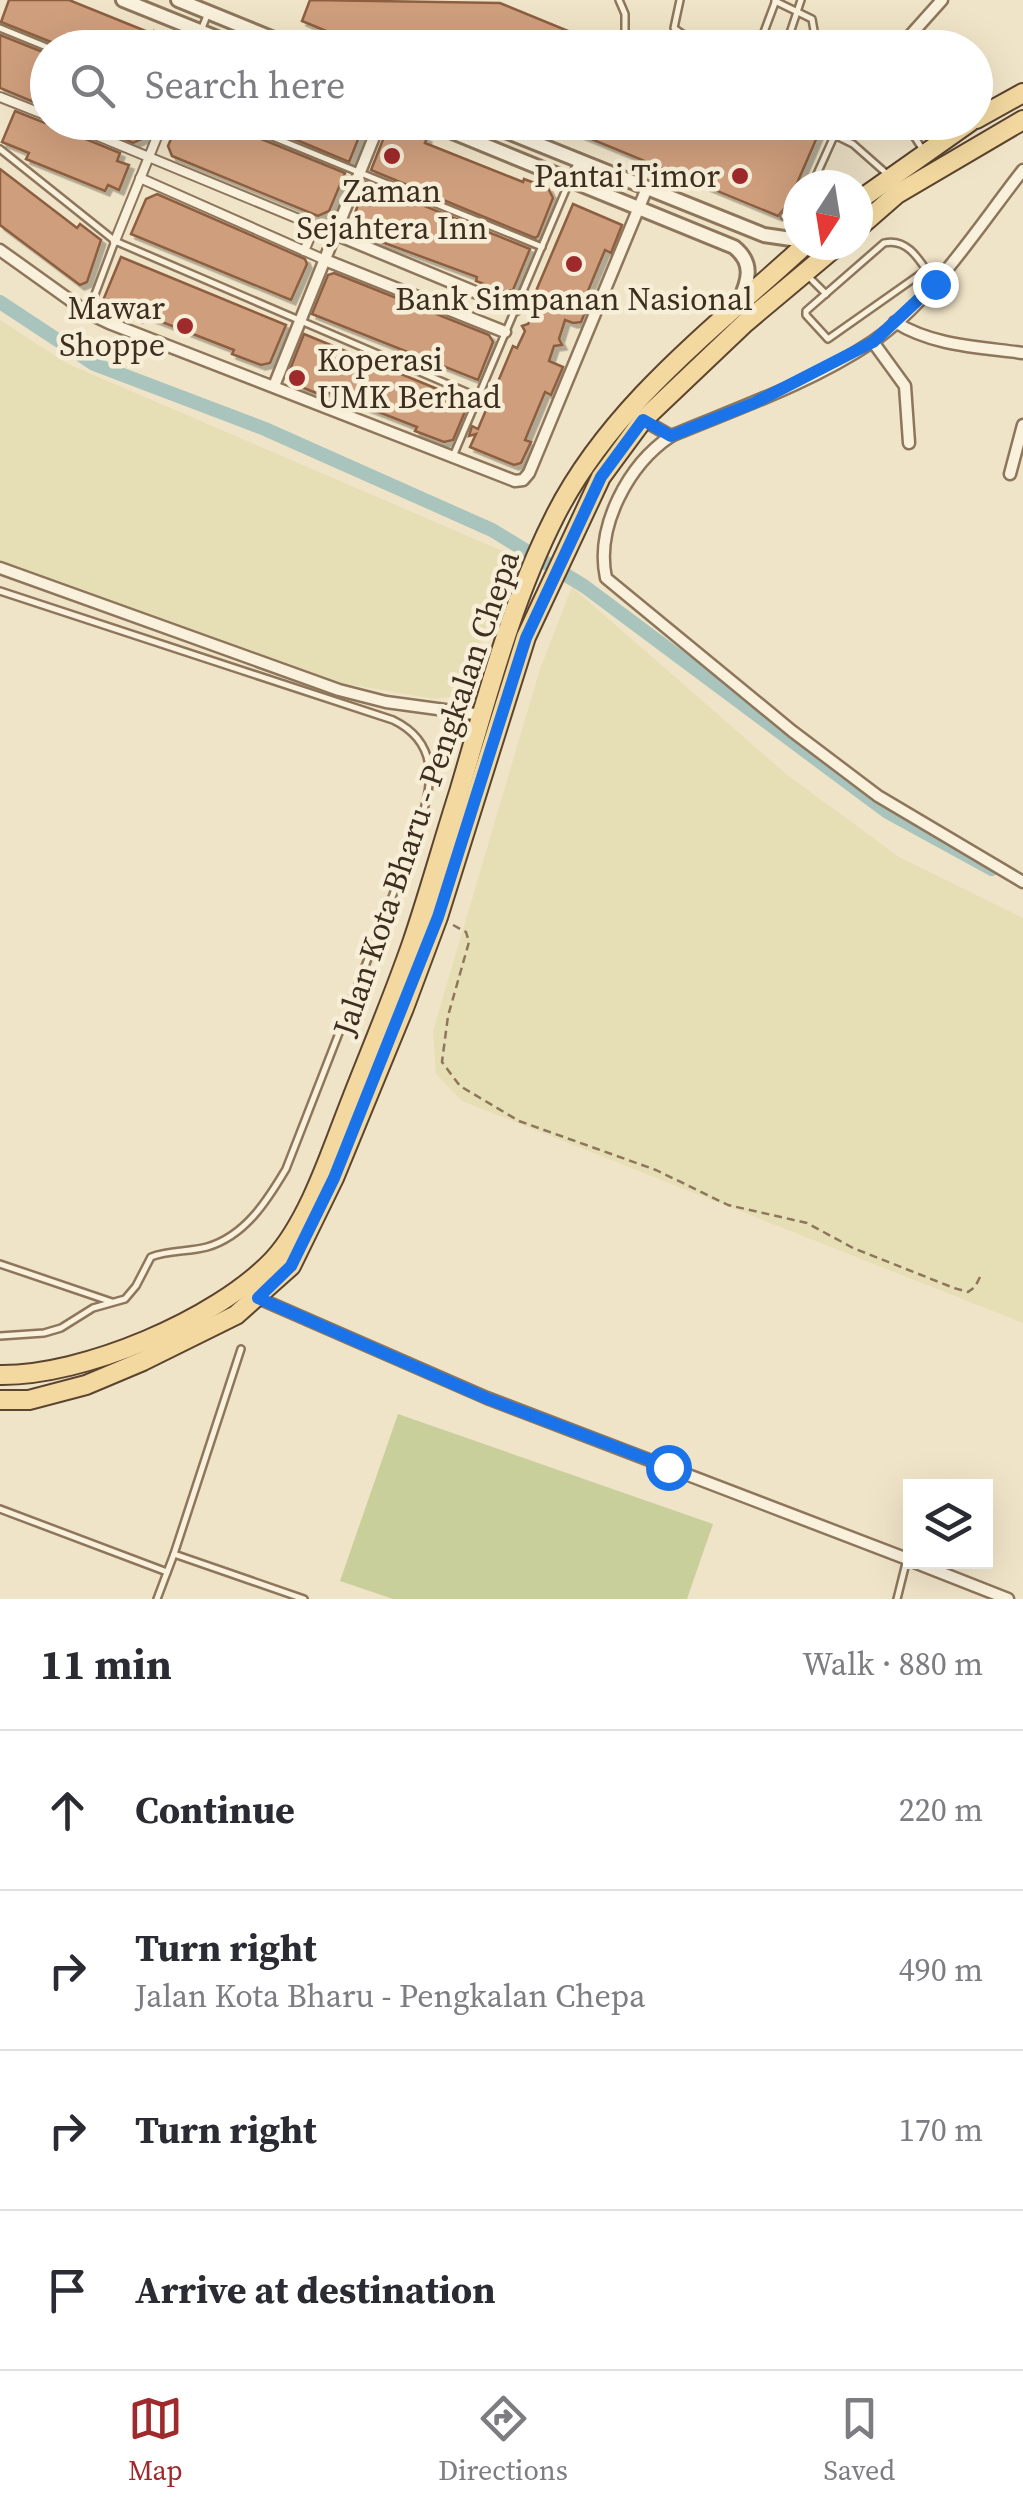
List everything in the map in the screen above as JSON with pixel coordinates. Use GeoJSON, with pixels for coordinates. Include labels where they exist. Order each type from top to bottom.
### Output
{"type":"FeatureCollection","features":[{"type":"Feature","properties":{"kind":"main road"},"geometry":{"type":"LineString","coordinates":[[993,110],[1023,93]]}},
{"type":"Feature","properties":{"kind":"main road"},"geometry":{"type":"LineString","coordinates":[[993,137],[1023,120]]}},
{"type":"Feature","properties":{"kind":"main road"},"geometry":{"type":"LineString","coordinates":[[873,189],[944,140]]}},
{"type":"Feature","properties":{"kind":"main road"},"geometry":{"type":"LineString","coordinates":[[873,215],[896,194],[989,140]]}},
{"type":"Feature","properties":{"kind":"main road","name":"Jalan Kota Bharu - Pengkalan Chepa"},"geometry":{"type":"LineString","coordinates":[[0,1374],[61,1368],[91,1360],[176,1326],[236,1292],[274,1259],[297,1225],[324,1167],[400,976],[529,572],[556,514],[586,462],[650,385],[789,260]]}},
{"type":"Feature","properties":{"kind":"main road","name":"Jalan Kota Bharu - Pengkalan Chepa"},"geometry":{"type":"LineString","coordinates":[[0,1400],[30,1400],[86,1385],[143,1362],[236,1315],[291,1266],[334,1178],[438,917],[520,655],[601,477],[643,420],[745,323],[820,260]]}},
{"type":"Feature","properties":{"kind":"main road"},"geometry":{"type":"LineString","coordinates":[[0,1410],[30,1400]]}},
{"type":"Feature","properties":{"kind":"street"},"geometry":{"type":"LineString","coordinates":[[124,0],[198,30]]}},
{"type":"Feature","properties":{"kind":"street"},"geometry":{"type":"LineString","coordinates":[[178,0],[252,30]]}},
{"type":"Feature","properties":{"kind":"street"},"geometry":{"type":"LineString","coordinates":[[915,30],[942,0]]}},
{"type":"Feature","properties":{"kind":"street"},"geometry":{"type":"LineString","coordinates":[[0,97],[30,109]]}},
{"type":"Feature","properties":{"kind":"street"},"geometry":{"type":"LineString","coordinates":[[108,140],[516,308]]}},
{"type":"Feature","properties":{"kind":"street"},"geometry":{"type":"LineString","coordinates":[[115,241],[156,140]]}},
{"type":"Feature","properties":{"kind":"street"},"geometry":{"type":"LineString","coordinates":[[274,386],[373,140]]}},
{"type":"Feature","properties":{"kind":"street"},"geometry":{"type":"LineString","coordinates":[[472,140],[734,247],[744,256],[749,275],[736,308]]}},
{"type":"Feature","properties":{"kind":"street"},"geometry":{"type":"LineString","coordinates":[[527,140],[764,236],[783,238]]}},
{"type":"Feature","properties":{"kind":"street"},"geometry":{"type":"LineString","coordinates":[[1023,170],[935,284],[873,342],[754,403],[671,436],[650,450],[632,473],[613,514],[605,550],[606,578],[792,732],[878,796],[1023,882]]}},
{"type":"Feature","properties":{"kind":"street"},"geometry":{"type":"LineString","coordinates":[[140,178],[325,260],[506,332]]}},
{"type":"Feature","properties":{"kind":"street"},"geometry":{"type":"LineString","coordinates":[[0,250],[88,313],[514,481],[524,480],[529,473],[646,188]]}},
{"type":"Feature","properties":{"kind":"street"},"geometry":{"type":"LineString","coordinates":[[304,251],[314,226]]}},
{"type":"Feature","properties":{"kind":"street"},"geometry":{"type":"LineString","coordinates":[[895,322],[916,336],[936,341],[1023,353]]}},
{"type":"Feature","properties":{"kind":"street"},"geometry":{"type":"LineString","coordinates":[[873,342],[905,386],[910,442]]}},
{"type":"Feature","properties":{"kind":"street"},"geometry":{"type":"LineString","coordinates":[[643,420],[671,436]]}},
{"type":"Feature","properties":{"kind":"street"},"geometry":{"type":"LineString","coordinates":[[1010,474],[1023,425]]}},
{"type":"Feature","properties":{"kind":"street"},"geometry":{"type":"LineString","coordinates":[[0,568],[339,690],[386,702],[482,714]]}},
{"type":"Feature","properties":{"kind":"street"},"geometry":{"type":"LineString","coordinates":[[258,1298],[486,1398],[903,1557]]}},
{"type":"Feature","properties":{"kind":"street"},"geometry":{"type":"LineString","coordinates":[[933,1569],[1008,1599]]}},
{"type":"Feature","properties":{"kind":"lane"},"geometry":{"type":"LineString","coordinates":[[619,0],[625,14],[625,30]]}},
{"type":"Feature","properties":{"kind":"lane"},"geometry":{"type":"LineString","coordinates":[[677,30],[674,28],[680,0]]}},
{"type":"Feature","properties":{"kind":"lane"},"geometry":{"type":"LineString","coordinates":[[765,30],[776,0],[813,22],[815,30]]}},
{"type":"Feature","properties":{"kind":"lane"},"geometry":{"type":"LineString","coordinates":[[791,30],[801,0]]}},
{"type":"Feature","properties":{"kind":"lane"},"geometry":{"type":"LineString","coordinates":[[200,30],[208,12]]}},
{"type":"Feature","properties":{"kind":"lane"},"geometry":{"type":"LineString","coordinates":[[0,28],[30,40]]}},
{"type":"Feature","properties":{"kind":"lane"},"geometry":{"type":"LineString","coordinates":[[281,140],[542,247]]}},
{"type":"Feature","properties":{"kind":"lane"},"geometry":{"type":"LineString","coordinates":[[819,170],[832,140]]}},
{"type":"Feature","properties":{"kind":"lane"},"geometry":{"type":"LineString","coordinates":[[845,140],[868,154],[889,177]]}},
{"type":"Feature","properties":{"kind":"lane"},"geometry":{"type":"LineString","coordinates":[[917,140],[925,152]]}},
{"type":"Feature","properties":{"kind":"lane"},"geometry":{"type":"LineString","coordinates":[[0,150],[115,241],[478,397]]}},
{"type":"Feature","properties":{"kind":"lane"},"geometry":{"type":"LineString","coordinates":[[453,457],[578,161]]}},
{"type":"Feature","properties":{"kind":"lane"},"geometry":{"type":"LineString","coordinates":[[88,313],[115,241]]}},
{"type":"Feature","properties":{"kind":"lane"},"geometry":{"type":"LineString","coordinates":[[926,270],[828,339],[806,315],[806,310],[884,243],[892,241],[908,247],[926,270],[935,284]]}},
{"type":"Feature","properties":{"kind":"lane"},"geometry":{"type":"LineString","coordinates":[[805,273],[826,294]]}},
{"type":"Feature","properties":{"kind":"lane"},"geometry":{"type":"LineString","coordinates":[[0,591],[392,720],[406,726],[418,739],[431,771],[423,814],[401,875],[286,1169],[264,1206],[238,1230],[212,1246],[152,1257],[131,1294],[115,1303],[93,1308],[61,1328],[44,1333],[0,1336]]}},
{"type":"Feature","properties":{"kind":"lane"},"geometry":{"type":"LineString","coordinates":[[0,1264],[115,1303]]}},
{"type":"Feature","properties":{"kind":"lane"},"geometry":{"type":"LineString","coordinates":[[157,1599],[241,1350]]}},
{"type":"Feature","properties":{"kind":"lane"},"geometry":{"type":"LineString","coordinates":[[0,1509],[167,1572]]}},
{"type":"Feature","properties":{"kind":"lane"},"geometry":{"type":"LineString","coordinates":[[174,1554],[304,1599]]}},
{"type":"Feature","properties":{"kind":"lane"},"geometry":{"type":"LineString","coordinates":[[897,1599],[907,1569]]}},
{"type":"Feature","properties":{"kind":"path"},"geometry":{"type":"LineString","coordinates":[[438,917],[466,932],[469,942],[448,1016],[442,1062],[460,1086],[484,1103],[519,1121],[656,1170],[728,1205],[807,1223],[853,1248],[954,1288],[968,1292],[982,1275]]}},
{"type":"Feature","properties":{"kind":"shaded area"},"geometry":{"type":"Polygon","coordinates":[[[0,320],[68,364],[512,555],[462,695],[435,699],[336,682],[0,562],[0,320]]]}},
{"type":"Feature","properties":{"kind":"shaded area"},"geometry":{"type":"Polygon","coordinates":[[[572,587],[786,774],[899,857],[1023,918],[1023,1323],[462,1101],[436,1074],[433,1031],[540,669],[572,587]]]}},
{"type":"Feature","properties":{"kind":"green space"},"geometry":{"type":"Polygon","coordinates":[[[398,1414],[713,1524],[687,1599],[393,1599],[340,1581],[398,1414]]]}},
{"type":"Feature","properties":{"kind":"building"},"geometry":{"type":"Polygon","coordinates":[[[9,0],[69,0],[143,30],[30,30],[30,34],[1,22],[9,0]]]}},
{"type":"Feature","properties":{"kind":"building"},"geometry":{"type":"Polygon","coordinates":[[[310,0],[500,3],[566,30],[324,30],[302,21],[310,0]]]}},
{"type":"Feature","properties":{"kind":"building"},"geometry":{"type":"Polygon","coordinates":[[[0,35],[30,47],[30,100],[0,88],[0,35]]]}},
{"type":"Feature","properties":{"kind":"building"},"geometry":{"type":"Polygon","coordinates":[[[15,111],[30,117],[30,140],[88,140],[120,153],[117,161],[129,165],[119,190],[108,185],[105,191],[26,159],[29,153],[2,142],[15,111]]]}},
{"type":"Feature","properties":{"kind":"building"},"geometry":{"type":"Polygon","coordinates":[[[170,140],[264,140],[345,173],[329,211],[318,216],[172,156],[168,146],[170,140]]]}},
{"type":"Feature","properties":{"kind":"building"},"geometry":{"type":"Polygon","coordinates":[[[297,140],[358,140],[349,162],[297,140]]]}},
{"type":"Feature","properties":{"kind":"building"},"geometry":{"type":"Polygon","coordinates":[[[383,140],[426,140],[425,143],[523,182],[524,179],[548,188],[553,198],[535,238],[371,170],[383,140]]]}},
{"type":"Feature","properties":{"kind":"building","name":"Pantai Timor"},"geometry":{"type":"Polygon","coordinates":[[[594,140],[816,140],[803,170],[783,170],[783,210],[778,216],[594,140]]]}},
{"type":"Feature","properties":{"kind":"building"},"geometry":{"type":"Polygon","coordinates":[[[0,169],[77,228],[80,224],[101,240],[87,282],[80,285],[0,225],[0,169]]]}},
{"type":"Feature","properties":{"kind":"building"},"geometry":{"type":"Polygon","coordinates":[[[366,182],[530,249],[513,290],[505,292],[476,281],[477,277],[349,230],[366,182]]]}},
{"type":"Feature","properties":{"kind":"building"},"geometry":{"type":"Polygon","coordinates":[[[157,194],[305,259],[307,264],[291,300],[131,234],[146,199],[157,194]]]}},
{"type":"Feature","properties":{"kind":"building"},"geometry":{"type":"Polygon","coordinates":[[[573,204],[622,225],[611,253],[605,250],[585,298],[590,300],[581,322],[565,320],[559,339],[562,345],[554,346],[549,361],[563,367],[551,395],[545,392],[525,440],[531,442],[521,463],[514,465],[470,447],[476,434],[469,436],[472,426],[478,429],[513,346],[517,348],[525,331],[522,326],[528,324],[538,308],[530,305],[573,204]]]}},
{"type":"Feature","properties":{"kind":"building"},"geometry":{"type":"Polygon","coordinates":[[[121,257],[286,325],[270,363],[261,365],[232,354],[234,350],[139,313],[138,318],[106,305],[104,298],[121,257]]]}},
{"type":"Feature","properties":{"kind":"building"},"geometry":{"type":"Polygon","coordinates":[[[334,273],[489,335],[493,342],[478,380],[312,314],[328,275],[334,273]]]}},
{"type":"Feature","properties":{"kind":"building"},"geometry":{"type":"Polygon","coordinates":[[[304,334],[469,402],[453,440],[444,442],[415,431],[417,427],[322,390],[321,395],[289,382],[287,377],[304,334]]]}},
{"type":"Feature","properties":{"kind":"waterway"},"geometry":{"type":"LineString","coordinates":[[0,302],[94,364],[265,429],[492,530],[584,586],[886,811],[992,869]]}},
{"type":"Feature","properties":{"kind":"place","name":"Zaman Sejahtera Inn"},"geometry":{"type":"Point","coordinates":[392,156]}},
{"type":"Feature","properties":{"kind":"place","name":"Pantai Timor"},"geometry":{"type":"Point","coordinates":[740,176]}},
{"type":"Feature","properties":{"kind":"place","name":"Bank Simpanan Nasional"},"geometry":{"type":"Point","coordinates":[574,264]}},
{"type":"Feature","properties":{"kind":"place","name":"Mawar Shoppe"},"geometry":{"type":"Point","coordinates":[185,326]}},
{"type":"Feature","properties":{"kind":"place","name":"Koperasi UMK Berhad"},"geometry":{"type":"Point","coordinates":[297,378]}},
{"type":"Feature","properties":{"kind":"route"},"geometry":{"type":"LineString","coordinates":[[668,1467],[486,1398],[258,1298],[291,1266],[334,1178],[438,917],[526,638],[601,477],[625,441],[643,420],[671,436],[754,403],[827,367],[873,342],[935,284]]}}]}
